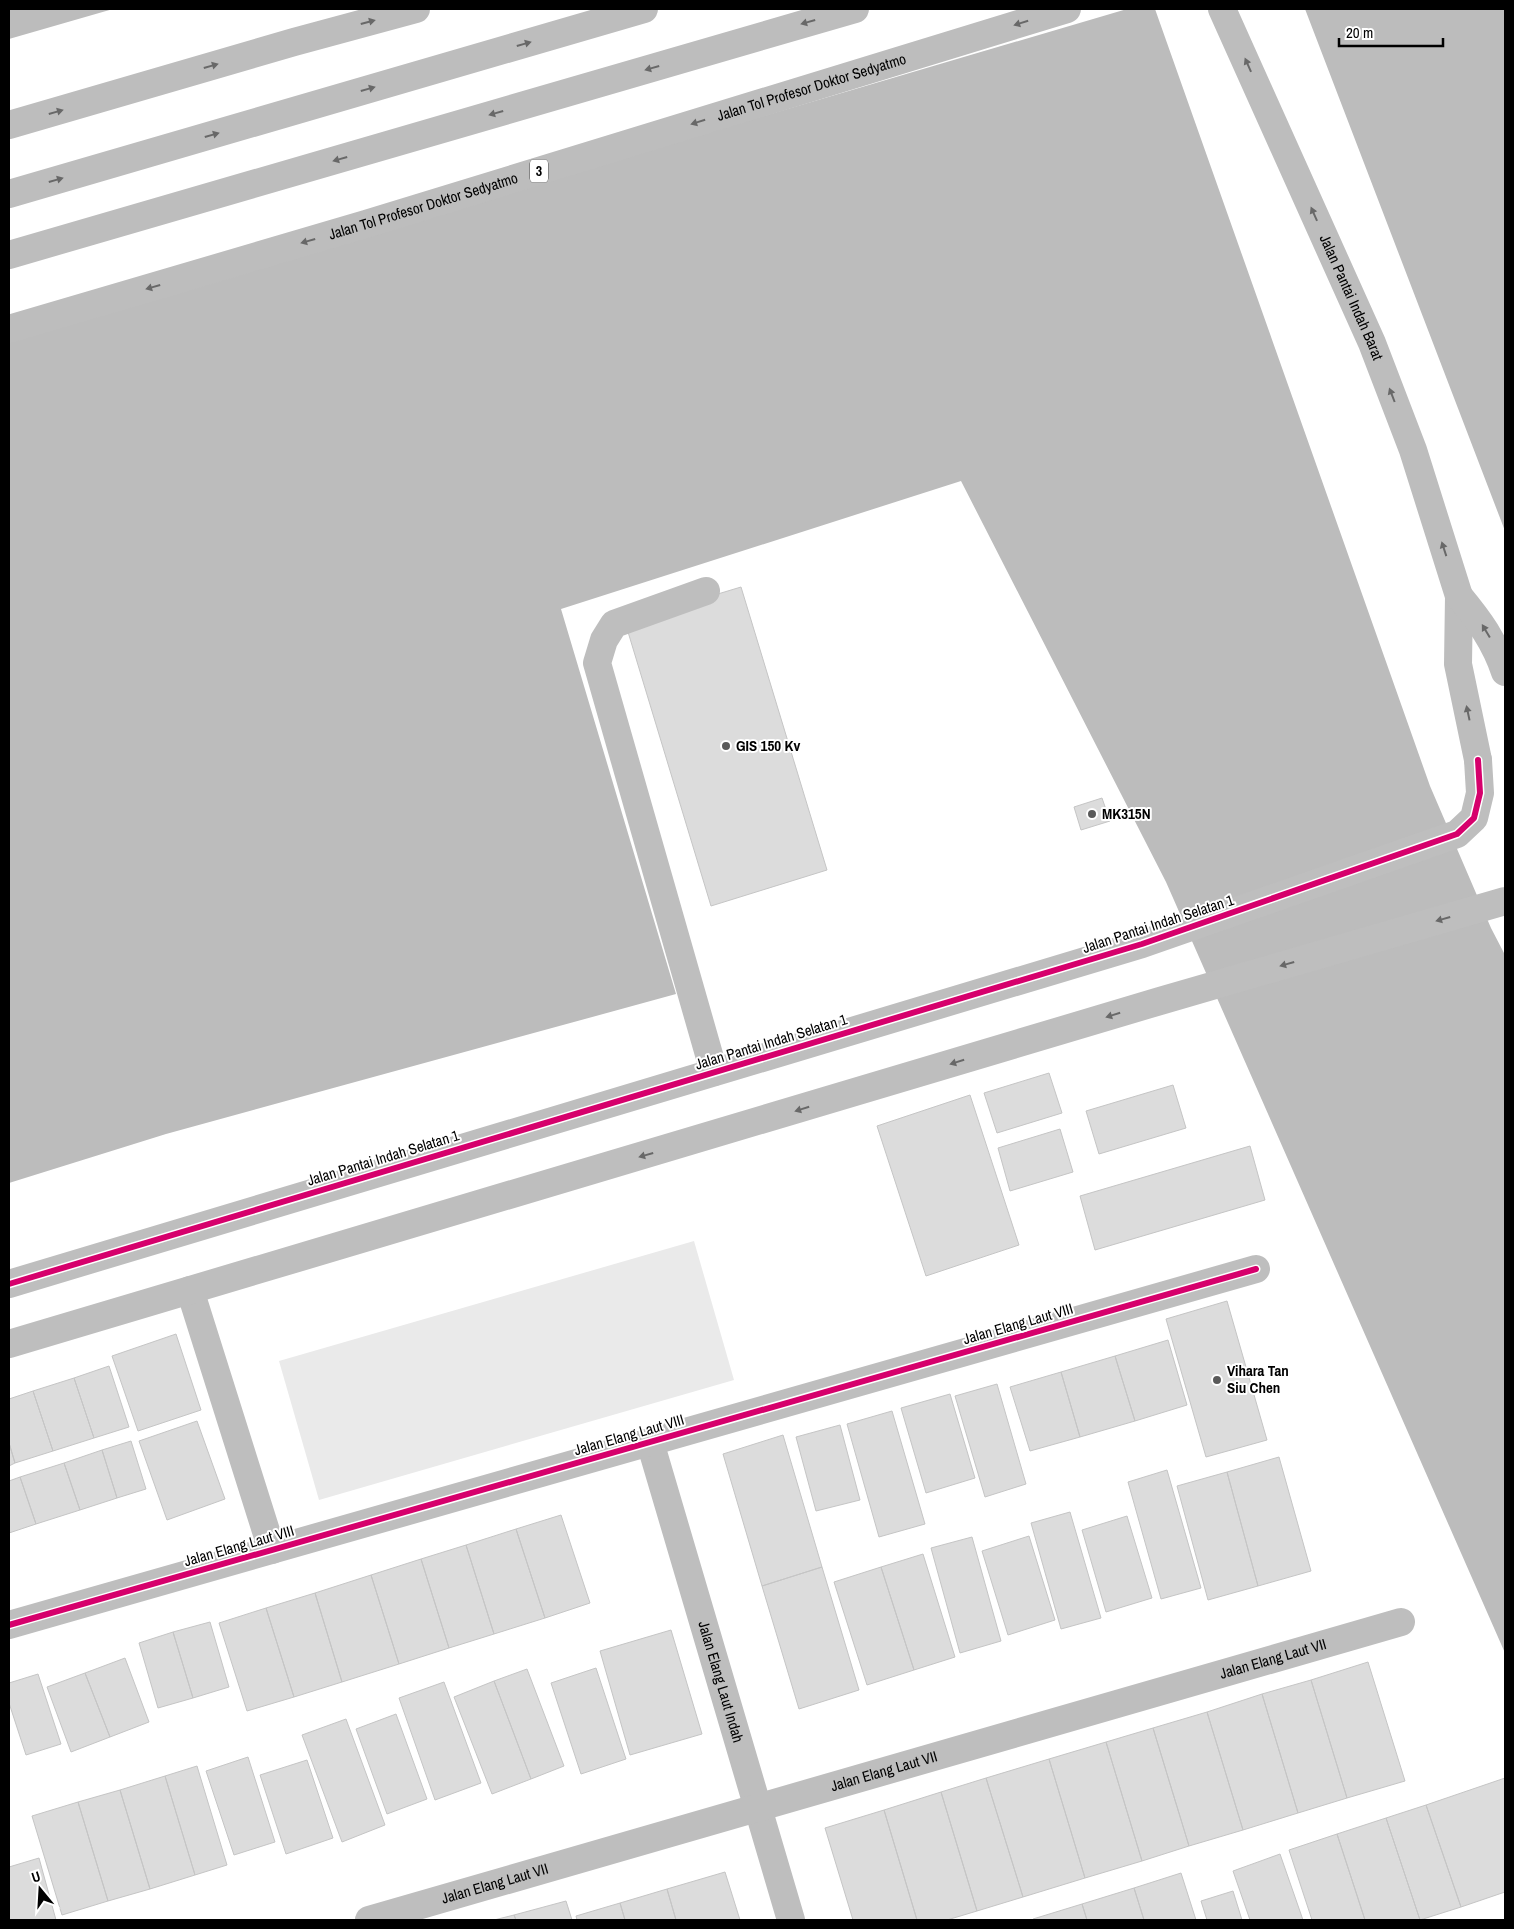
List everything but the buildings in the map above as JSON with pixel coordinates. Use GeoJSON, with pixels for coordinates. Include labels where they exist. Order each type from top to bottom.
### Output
{"type":"FeatureCollection","features":[{"type":"Feature","properties":{"kind":"main road"},"geometry":{"type":"LineString","coordinates":[[9,125],[294,42],[416,9]]}},
{"type":"Feature","properties":{"kind":"main road"},"geometry":{"type":"LineString","coordinates":[[9,194],[644,9]]}},
{"type":"Feature","properties":{"kind":"main road"},"geometry":{"type":"LineString","coordinates":[[9,255],[855,9]]}},
{"type":"Feature","properties":{"kind":"main road","name":"Jalan Tol Profesor Doktor Sedyatmo"},"geometry":{"type":"LineString","coordinates":[[9,329],[385,218],[1067,9]]}},
{"type":"Feature","properties":{"kind":"main road","name":"Jalan Pantai Indah Barat"},"geometry":{"type":"LineString","coordinates":[[1222,9],[1372,343],[1413,450],[1459,596],[1456,628],[1458,664],[1478,760]]}},
{"type":"Feature","properties":{"kind":"main road","name":"Jalan Pantai Indah Barat"},"geometry":{"type":"LineString","coordinates":[[1459,596],[1480,620],[1497,650],[1505,672]]}},
{"type":"Feature","properties":{"kind":"street"},"geometry":{"type":"LineString","coordinates":[[706,591],[614,624],[604,640],[597,664],[714,1072]]}},
{"type":"Feature","properties":{"kind":"street","name":"Jalan Pantai Indah Selatan 1"},"geometry":{"type":"LineString","coordinates":[[9,1284],[1142,944],[1458,834],[1474,818],[1480,793],[1478,760]]}},
{"type":"Feature","properties":{"kind":"street"},"geometry":{"type":"LineString","coordinates":[[9,1344],[1160,1001],[1498,903]]}},
{"type":"Feature","properties":{"kind":"street","name":"Jalan Elang Laut VIII"},"geometry":{"type":"LineString","coordinates":[[9,1625],[1256,1270]]}},
{"type":"Feature","properties":{"kind":"street"},"geometry":{"type":"LineString","coordinates":[[190,1290],[272,1550]]}},
{"type":"Feature","properties":{"kind":"street","name":"Jalan Elang Laut Indah"},"geometry":{"type":"LineString","coordinates":[[650,1442],[791,1920]]}},
{"type":"Feature","properties":{"kind":"street","name":"Jalan Elang Laut VII"},"geometry":{"type":"LineString","coordinates":[[368,1920],[1401,1622]]}},
{"type":"Feature","properties":{"kind":"shaded area"},"geometry":{"type":"Polygon","coordinates":[[[9,9],[113,9],[9,39],[9,9]]]}},
{"type":"Feature","properties":{"kind":"shaded area"},"geometry":{"type":"Polygon","coordinates":[[[1127,9],[1155,9],[1430,786],[1491,928],[1505,955],[1505,1653],[1166,882],[961,481],[561,609],[676,994],[166,1134],[9,1183],[9,338],[1127,9]]]}},
{"type":"Feature","properties":{"kind":"shaded area"},"geometry":{"type":"Polygon","coordinates":[[[1305,9],[1505,9],[1505,531],[1305,9]]]}},
{"type":"Feature","properties":{"kind":"shaded area"},"geometry":{"type":"Polygon","coordinates":[[[694,1241],[734,1380],[319,1500],[279,1361],[694,1241]]]}},
{"type":"Feature","properties":{"kind":"cycle path"},"geometry":{"type":"LineString","coordinates":[[9,1284],[1142,944],[1457,834],[1474,818],[1480,793],[1478,760]]}},
{"type":"Feature","properties":{"kind":"cycle path"},"geometry":{"type":"LineString","coordinates":[[9,1625],[1256,1269]]}},
{"type":"Feature","properties":{"kind":"place","name":"GIS 150 Kv"},"geometry":{"type":"Point","coordinates":[726,746]}},
{"type":"Feature","properties":{"kind":"place","name":"MK315N"},"geometry":{"type":"Point","coordinates":[1092,814]}},
{"type":"Feature","properties":{"kind":"place","name":"Vihara Tan Siu Chen"},"geometry":{"type":"Point","coordinates":[1217,1380]}}]}
